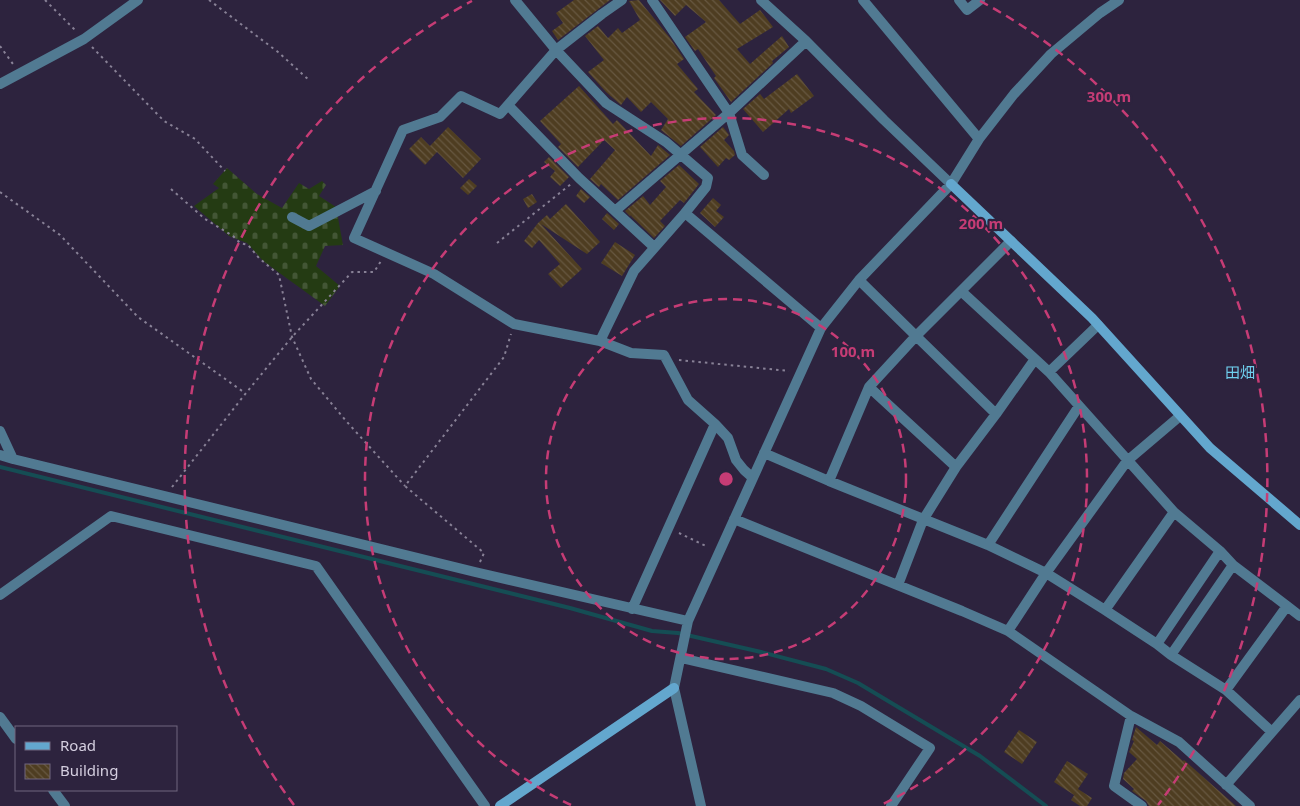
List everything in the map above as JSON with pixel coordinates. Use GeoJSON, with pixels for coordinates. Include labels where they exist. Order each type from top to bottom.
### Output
{"type":"FeatureCollection","features":[{"type":"Feature","properties":{"kind":"street"},"geometry":{"type":"LineString","coordinates":[[0,84],[84,39],[138,0]]}},
{"type":"Feature","properties":{"kind":"street"},"geometry":{"type":"LineString","coordinates":[[515,0],[556,50],[606,103],[666,142],[708,178],[706,187],[634,271],[600,341]]}},
{"type":"Feature","properties":{"kind":"street"},"geometry":{"type":"LineString","coordinates":[[622,0],[556,50],[500,114],[462,96],[440,116],[403,130],[354,238],[434,274],[514,324],[600,341],[631,353],[664,355],[688,400],[728,438],[736,460],[753,478]]}},
{"type":"Feature","properties":{"kind":"street"},"geometry":{"type":"LineString","coordinates":[[652,0],[729,113],[742,155],[764,175]]}},
{"type":"Feature","properties":{"kind":"street"},"geometry":{"type":"LineString","coordinates":[[761,0],[806,40],[884,120],[1098,325],[1210,448],[1300,525]]}},
{"type":"Feature","properties":{"kind":"street"},"geometry":{"type":"LineString","coordinates":[[863,0],[978,139]]}},
{"type":"Feature","properties":{"kind":"street"},"geometry":{"type":"LineString","coordinates":[[959,0],[966,10],[980,0]]}},
{"type":"Feature","properties":{"kind":"street"},"geometry":{"type":"LineString","coordinates":[[701,806],[674,688],[688,621],[802,372],[820,328],[859,280],[950,184],[978,139],[1014,94],[1051,54],[1100,13],[1119,0]]}},
{"type":"Feature","properties":{"kind":"street"},"geometry":{"type":"LineString","coordinates":[[615,212],[729,113],[806,40]]}},
{"type":"Feature","properties":{"kind":"street"},"geometry":{"type":"LineString","coordinates":[[508,105],[579,178],[654,247]]}},
{"type":"Feature","properties":{"kind":"street"},"geometry":{"type":"LineString","coordinates":[[292,217],[309,226],[376,191]]}},
{"type":"Feature","properties":{"kind":"street"},"geometry":{"type":"LineString","coordinates":[[685,213],[820,328]]}},
{"type":"Feature","properties":{"kind":"street"},"geometry":{"type":"LineString","coordinates":[[829,481],[869,386],[1011,241]]}},
{"type":"Feature","properties":{"kind":"street"},"geometry":{"type":"LineString","coordinates":[[859,280],[996,414]]}},
{"type":"Feature","properties":{"kind":"street"},"geometry":{"type":"LineString","coordinates":[[961,290],[1049,372],[1174,512],[1220,551],[1233,565],[1300,616]]}},
{"type":"Feature","properties":{"kind":"street"},"geometry":{"type":"LineString","coordinates":[[1049,372],[1098,325]]}},
{"type":"Feature","properties":{"kind":"street"},"geometry":{"type":"LineString","coordinates":[[898,585],[923,520],[956,467],[1035,358]]}},
{"type":"Feature","properties":{"kind":"street"},"geometry":{"type":"LineString","coordinates":[[869,386],[956,467]]}},
{"type":"Feature","properties":{"kind":"street"},"geometry":{"type":"LineString","coordinates":[[988,544],[1079,406]]}},
{"type":"Feature","properties":{"kind":"street"},"geometry":{"type":"LineString","coordinates":[[1008,631],[1046,573],[1127,461],[1180,416]]}},
{"type":"Feature","properties":{"kind":"street"},"geometry":{"type":"LineString","coordinates":[[632,609],[715,424]]}},
{"type":"Feature","properties":{"kind":"street"},"geometry":{"type":"LineString","coordinates":[[0,431],[14,459]]}},
{"type":"Feature","properties":{"kind":"street"},"geometry":{"type":"LineString","coordinates":[[764,453],[923,520],[988,544],[1046,573],[1226,690],[1272,732]]}},
{"type":"Feature","properties":{"kind":"street"},"geometry":{"type":"LineString","coordinates":[[0,455],[475,572],[688,621]]}},
{"type":"Feature","properties":{"kind":"street"},"geometry":{"type":"LineString","coordinates":[[1105,610],[1174,512]]}},
{"type":"Feature","properties":{"kind":"street"},"geometry":{"type":"LineString","coordinates":[[0,595],[111,516],[316,566],[485,806]]}},
{"type":"Feature","properties":{"kind":"street"},"geometry":{"type":"LineString","coordinates":[[734,520],[1008,631],[1131,716],[1179,742],[1250,806]]}},
{"type":"Feature","properties":{"kind":"street"},"geometry":{"type":"LineString","coordinates":[[1157,644],[1220,551]]}},
{"type":"Feature","properties":{"kind":"street"},"geometry":{"type":"LineString","coordinates":[[1171,655],[1233,565]]}},
{"type":"Feature","properties":{"kind":"street"},"geometry":{"type":"LineString","coordinates":[[1226,690],[1287,606]]}},
{"type":"Feature","properties":{"kind":"street"},"geometry":{"type":"LineString","coordinates":[[681,658],[833,693],[861,706],[930,748],[891,806]]}},
{"type":"Feature","properties":{"kind":"street"},"geometry":{"type":"LineString","coordinates":[[500,806],[674,688]]}},
{"type":"Feature","properties":{"kind":"street"},"geometry":{"type":"LineString","coordinates":[[1226,785],[1299,703]]}},
{"type":"Feature","properties":{"kind":"street"},"geometry":{"type":"LineString","coordinates":[[1131,716],[1114,786],[1142,806]]}},
{"type":"Feature","properties":{"kind":"street"},"geometry":{"type":"LineString","coordinates":[[0,717],[15,738]]}},
{"type":"Feature","properties":{"kind":"street"},"geometry":{"type":"LineString","coordinates":[[54,791],[65,806]]}},
{"type":"Feature","properties":{"kind":"path"},"geometry":{"type":"LineString","coordinates":[[45,0],[164,121],[195,139],[225,171]]}},
{"type":"Feature","properties":{"kind":"path"},"geometry":{"type":"LineString","coordinates":[[209,0],[278,52],[310,81]]}},
{"type":"Feature","properties":{"kind":"path"},"geometry":{"type":"LineString","coordinates":[[0,46],[18,73]]}},
{"type":"Feature","properties":{"kind":"path"},"geometry":{"type":"LineString","coordinates":[[497,243],[579,178]]}},
{"type":"Feature","properties":{"kind":"path"},"geometry":{"type":"LineString","coordinates":[[171,189],[205,219],[233,236],[240,243],[248,245],[259,258],[279,275],[292,337],[311,379],[405,486],[484,553],[475,572]]}},
{"type":"Feature","properties":{"kind":"path"},"geometry":{"type":"LineString","coordinates":[[0,192],[60,235],[138,317],[246,393]]}},
{"type":"Feature","properties":{"kind":"path"},"geometry":{"type":"LineString","coordinates":[[165,496],[292,337],[352,272],[374,272],[386,253]]}},
{"type":"Feature","properties":{"kind":"path"},"geometry":{"type":"LineString","coordinates":[[405,486],[504,358],[514,324]]}},
{"type":"Feature","properties":{"kind":"path"},"geometry":{"type":"LineString","coordinates":[[666,359],[802,372]]}},
{"type":"Feature","properties":{"kind":"path"},"geometry":{"type":"LineString","coordinates":[[668,529],[720,552]]}},
{"type":"Feature","properties":{"kind":"green space"},"geometry":{"type":"Polygon","coordinates":[[[227,168],[257,194],[282,208],[299,183],[309,189],[322,181],[326,185],[319,196],[336,207],[343,245],[325,246],[316,266],[340,286],[325,306],[263,261],[247,243],[229,236],[194,206],[219,188],[213,184],[227,168]]]}},
{"type":"Feature","properties":{"kind":"building"},"geometry":{"type":"Polygon","coordinates":[[[574,0],[610,0],[558,40],[552,31],[563,23],[556,13],[574,0]]]}},
{"type":"Feature","properties":{"kind":"building"},"geometry":{"type":"Polygon","coordinates":[[[639,0],[670,38],[684,59],[677,64],[698,89],[694,92],[716,115],[681,146],[661,130],[668,119],[651,102],[641,112],[627,97],[621,105],[588,72],[604,60],[585,36],[598,26],[608,38],[618,28],[622,33],[640,20],[629,1],[639,0]]]}},
{"type":"Feature","properties":{"kind":"building"},"geometry":{"type":"Polygon","coordinates":[[[660,0],[719,0],[740,24],[760,10],[773,27],[737,49],[750,64],[782,36],[789,47],[772,61],[773,63],[731,102],[714,78],[716,76],[698,49],[695,51],[685,37],[706,22],[686,5],[675,16],[660,0]]]}},
{"type":"Feature","properties":{"kind":"building"},"geometry":{"type":"Polygon","coordinates":[[[797,74],[814,96],[791,113],[789,109],[763,132],[743,109],[760,94],[764,99],[797,74]]]}},
{"type":"Feature","properties":{"kind":"building"},"geometry":{"type":"Polygon","coordinates":[[[579,86],[613,124],[617,120],[651,156],[658,145],[670,155],[618,200],[601,184],[599,187],[590,179],[615,150],[604,140],[578,167],[558,147],[561,144],[540,121],[579,86]]]}},
{"type":"Feature","properties":{"kind":"building"},"geometry":{"type":"Polygon","coordinates":[[[448,127],[481,159],[463,178],[437,152],[425,165],[409,149],[421,137],[430,146],[448,127]]]}},
{"type":"Feature","properties":{"kind":"building"},"geometry":{"type":"Polygon","coordinates":[[[723,127],[729,135],[724,140],[734,151],[735,155],[729,160],[726,158],[718,167],[700,147],[723,127]]]}},
{"type":"Feature","properties":{"kind":"building"},"geometry":{"type":"Polygon","coordinates":[[[549,157],[569,177],[560,186],[550,177],[555,171],[544,162],[549,157]]]}},
{"type":"Feature","properties":{"kind":"building"},"geometry":{"type":"Polygon","coordinates":[[[679,165],[699,184],[684,203],[680,200],[660,221],[665,226],[654,238],[632,215],[630,216],[625,211],[643,196],[650,205],[666,187],[660,181],[679,165]]]}},
{"type":"Feature","properties":{"kind":"building"},"geometry":{"type":"Polygon","coordinates":[[[469,179],[477,186],[468,195],[460,188],[469,179]]]}},
{"type":"Feature","properties":{"kind":"building"},"geometry":{"type":"Polygon","coordinates":[[[581,189],[590,197],[584,203],[576,196],[581,189]]]}},
{"type":"Feature","properties":{"kind":"building"},"geometry":{"type":"Polygon","coordinates":[[[532,194],[537,202],[528,208],[523,199],[532,194]]]}},
{"type":"Feature","properties":{"kind":"building"},"geometry":{"type":"Polygon","coordinates":[[[713,198],[721,205],[716,211],[724,217],[715,227],[700,213],[713,198]]]}},
{"type":"Feature","properties":{"kind":"building"},"geometry":{"type":"Polygon","coordinates":[[[566,204],[600,242],[587,254],[541,224],[582,269],[561,288],[548,274],[560,264],[539,240],[532,248],[524,241],[547,215],[550,219],[566,204]]]}},
{"type":"Feature","properties":{"kind":"building"},"geometry":{"type":"Polygon","coordinates":[[[607,213],[619,224],[614,230],[602,219],[607,213]]]}},
{"type":"Feature","properties":{"kind":"building"},"geometry":{"type":"Polygon","coordinates":[[[615,242],[635,255],[622,276],[601,263],[615,242]]]}},
{"type":"Feature","properties":{"kind":"building"},"geometry":{"type":"Polygon","coordinates":[[[1136,727],[1157,745],[1160,741],[1236,806],[1149,806],[1146,801],[1132,791],[1134,789],[1123,779],[1124,773],[1137,759],[1129,752],[1134,741],[1132,740],[1136,727]]]}},
{"type":"Feature","properties":{"kind":"building"},"geometry":{"type":"Polygon","coordinates":[[[1019,730],[1037,742],[1022,764],[1004,752],[1019,730]]]}},
{"type":"Feature","properties":{"kind":"building"},"geometry":{"type":"Polygon","coordinates":[[[1067,761],[1088,774],[1074,795],[1054,782],[1067,761]]]}},
{"type":"Feature","properties":{"kind":"building"},"geometry":{"type":"Polygon","coordinates":[[[1078,789],[1092,798],[1087,806],[1080,806],[1071,800],[1078,789]]]}},
{"type":"Feature","properties":{"kind":"waterway"},"geometry":{"type":"LineString","coordinates":[[0,467],[570,608],[652,631],[678,633],[826,669],[858,683],[980,756],[1046,806]]}},
{"type":"Feature","properties":{"kind":"district","name":"田畑"},"geometry":{"type":"Point","coordinates":[1240,373]}}]}
